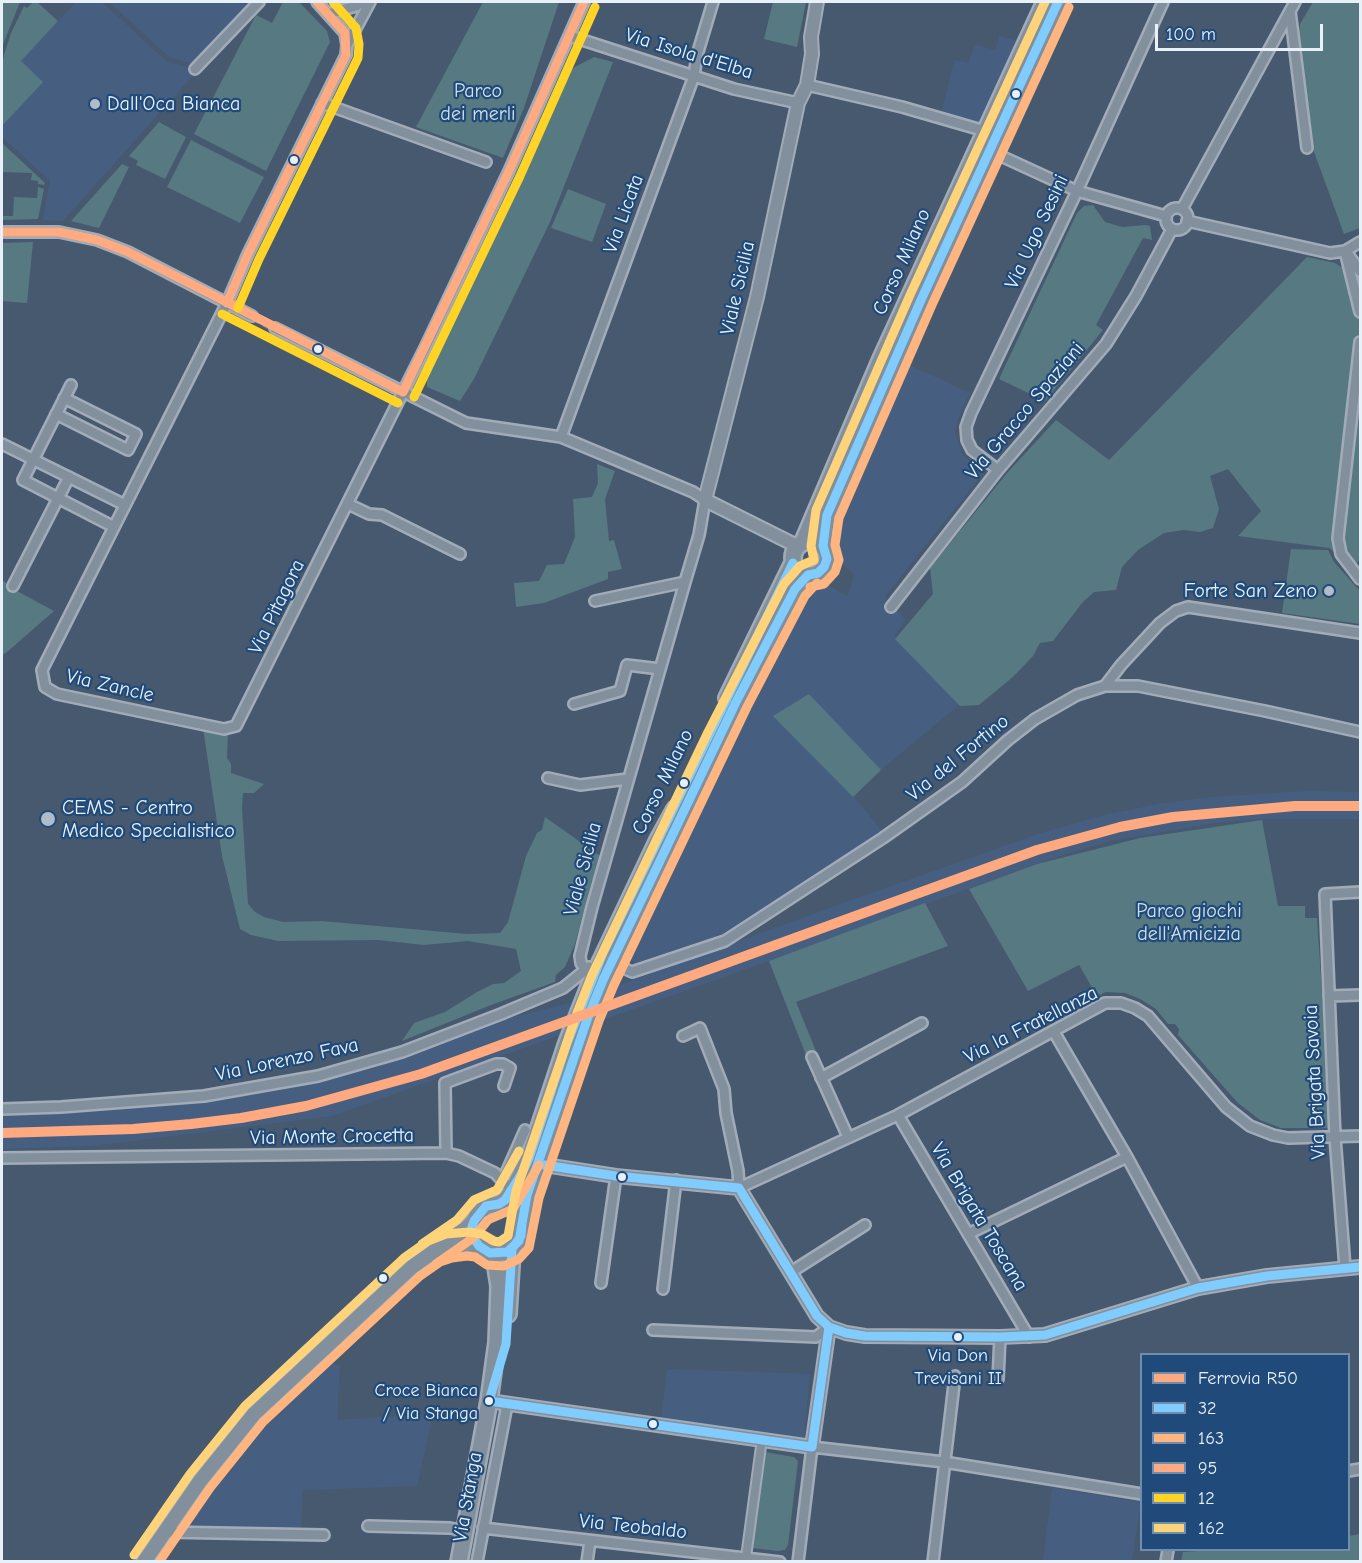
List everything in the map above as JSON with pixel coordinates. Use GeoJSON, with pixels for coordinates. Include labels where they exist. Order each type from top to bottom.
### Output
{"type":"FeatureCollection","features":[{"type":"Feature","properties":{"kind":"main road","name":"Corso Milano"},"geometry":{"type":"LineString","coordinates":[[800,544],[881,359],[1045,2]]}},
{"type":"Feature","properties":{"kind":"main road","name":"Corso Milano"},"geometry":{"type":"LineString","coordinates":[[823,546],[827,515],[921,300],[1058,2]]}},
{"type":"Feature","properties":{"kind":"main road"},"geometry":{"type":"LineString","coordinates":[[812,540],[823,546],[827,559],[824,567],[818,573],[808,575],[799,571],[793,563],[793,554],[800,544],[812,540]]}},
{"type":"Feature","properties":{"kind":"main road","name":"Corso Milano"},"geometry":{"type":"LineString","coordinates":[[581,1020],[586,995],[600,962],[793,563]]}},
{"type":"Feature","properties":{"kind":"main road","name":"Corso Milano"},"geometry":{"type":"LineString","coordinates":[[581,1020],[616,953],[736,702],[795,589],[808,575]]}},
{"type":"Feature","properties":{"kind":"main road"},"geometry":{"type":"LineString","coordinates":[[434,1251],[467,1244],[501,1254],[512,1249],[521,1236],[521,1221],[527,1195],[581,1020]]}},
{"type":"Feature","properties":{"kind":"main road"},"geometry":{"type":"LineString","coordinates":[[499,1204],[512,1191],[529,1158],[581,1020]]}},
{"type":"Feature","properties":{"kind":"main road"},"geometry":{"type":"LineString","coordinates":[[144,1562],[200,1481],[254,1414],[411,1267],[465,1229],[486,1206],[499,1204],[508,1206],[516,1212],[521,1221]]}},
{"type":"Feature","properties":{"kind":"main road"},"geometry":{"type":"LineString","coordinates":[[474,1221],[473,1234],[496,1267],[499,1303],[497,1342],[489,1401]]}},
{"type":"Feature","properties":{"kind":"main road"},"geometry":{"type":"LineString","coordinates":[[489,1401],[506,1344],[512,1249]]}},
{"type":"Feature","properties":{"kind":"main road","name":"Via Stanga"},"geometry":{"type":"LineString","coordinates":[[459,1562],[489,1401]]}},
{"type":"Feature","properties":{"kind":"street"},"geometry":{"type":"LineString","coordinates":[[195,69],[259,2]]}},
{"type":"Feature","properties":{"kind":"street"},"geometry":{"type":"LineString","coordinates":[[318,2],[345,33],[347,45]]}},
{"type":"Feature","properties":{"kind":"street"},"geometry":{"type":"LineString","coordinates":[[328,14],[363,2]]}},
{"type":"Feature","properties":{"kind":"street","name":"Via Zancle"},"geometry":{"type":"LineString","coordinates":[[236,726],[224,729],[57,694],[45,687],[42,670],[227,303],[248,254],[346,55],[347,45],[370,2]]}},
{"type":"Feature","properties":{"kind":"street","name":"Via Pitagora"},"geometry":{"type":"LineString","coordinates":[[236,726],[404,393],[510,171],[584,2]]}},
{"type":"Feature","properties":{"kind":"street","name":"Via Licata"},"geometry":{"type":"LineString","coordinates":[[561,437],[694,76],[697,55],[713,2]]}},
{"type":"Feature","properties":{"kind":"street","name":"Viale Sicilia"},"geometry":{"type":"LineString","coordinates":[[585,969],[581,963],[582,947],[699,534],[705,500],[757,297],[798,103],[807,85],[817,2]]}},
{"type":"Feature","properties":{"kind":"street","name":"Via Ugo Sesini"},"geometry":{"type":"LineString","coordinates":[[998,470],[972,450],[967,440],[966,427],[1163,2]]}},
{"type":"Feature","properties":{"kind":"street"},"geometry":{"type":"LineString","coordinates":[[1182,209],[1295,2]]}},
{"type":"Feature","properties":{"kind":"street"},"geometry":{"type":"LineString","coordinates":[[1290,11],[1307,148]]}},
{"type":"Feature","properties":{"kind":"street","name":"Via Isola d'Elba"},"geometry":{"type":"LineString","coordinates":[[570,36],[734,90],[798,103]]}},
{"type":"Feature","properties":{"kind":"street"},"geometry":{"type":"LineString","coordinates":[[807,85],[903,106],[985,131]]}},
{"type":"Feature","properties":{"kind":"street"},"geometry":{"type":"LineString","coordinates":[[322,103],[486,162]]}},
{"type":"Feature","properties":{"kind":"street"},"geometry":{"type":"LineString","coordinates":[[990,151],[1077,191],[1166,216]]}},
{"type":"Feature","properties":{"kind":"street"},"geometry":{"type":"LineString","coordinates":[[1171,209],[1182,209],[1187,214],[1187,221],[1180,229],[1172,229],[1167,223],[1166,216],[1171,209]]}},
{"type":"Feature","properties":{"kind":"street"},"geometry":{"type":"LineString","coordinates":[[1187,221],[1330,252],[1346,252],[1360,242]]}},
{"type":"Feature","properties":{"kind":"street","name":"Via Gracco Spaziani"},"geometry":{"type":"LineString","coordinates":[[891,607],[998,470],[1106,344],[1136,296],[1172,229]]}},
{"type":"Feature","properties":{"kind":"street"},"geometry":{"type":"LineString","coordinates":[[2,232],[52,232],[97,240],[128,252],[252,316]]}},
{"type":"Feature","properties":{"kind":"street"},"geometry":{"type":"LineString","coordinates":[[1346,252],[1360,272]]}},
{"type":"Feature","properties":{"kind":"street"},"geometry":{"type":"LineString","coordinates":[[1346,252],[1360,312]]}},
{"type":"Feature","properties":{"kind":"street"},"geometry":{"type":"LineString","coordinates":[[275,328],[466,423],[561,437],[693,492],[705,500],[800,544]]}},
{"type":"Feature","properties":{"kind":"street"},"geometry":{"type":"LineString","coordinates":[[1360,342],[1338,538],[1341,554],[1360,579]]}},
{"type":"Feature","properties":{"kind":"street"},"geometry":{"type":"LineString","coordinates":[[71,385],[23,480],[114,526]]}},
{"type":"Feature","properties":{"kind":"street"},"geometry":{"type":"LineString","coordinates":[[56,414],[128,450],[136,434],[64,398]]}},
{"type":"Feature","properties":{"kind":"street"},"geometry":{"type":"LineString","coordinates":[[2,444],[125,505]]}},
{"type":"Feature","properties":{"kind":"street"},"geometry":{"type":"LineString","coordinates":[[13,586],[69,477]]}},
{"type":"Feature","properties":{"kind":"street"},"geometry":{"type":"LineString","coordinates":[[348,504],[369,514],[382,515],[460,554]]}},
{"type":"Feature","properties":{"kind":"street"},"geometry":{"type":"LineString","coordinates":[[596,601],[686,582]]}},
{"type":"Feature","properties":{"kind":"street"},"geometry":{"type":"LineString","coordinates":[[1106,686],[1121,665],[1160,622],[1176,611],[1188,607],[1360,633]]}},
{"type":"Feature","properties":{"kind":"street"},"geometry":{"type":"LineString","coordinates":[[574,704],[620,691],[627,665],[660,669]]}},
{"type":"Feature","properties":{"kind":"street","name":"Via del Fortino"},"geometry":{"type":"LineString","coordinates":[[616,953],[621,967],[632,972],[725,941],[831,873],[962,782],[1035,719],[1077,695],[1106,686],[1138,686],[1360,732]]}},
{"type":"Feature","properties":{"kind":"street"},"geometry":{"type":"LineString","coordinates":[[548,778],[580,785],[628,779]]}},
{"type":"Feature","properties":{"kind":"street","name":"Via Brigata Savoia"},"geometry":{"type":"LineString","coordinates":[[1345,1268],[1335,1137],[1325,894],[1360,892]]}},
{"type":"Feature","properties":{"kind":"street","name":"Via Lorenzo Fava"},"geometry":{"type":"LineString","coordinates":[[2,1109],[204,1096],[318,1076],[402,1052],[501,1014],[566,986],[585,969],[600,962]]}},
{"type":"Feature","properties":{"kind":"street"},"geometry":{"type":"LineString","coordinates":[[566,986],[581,989],[586,995]]}},
{"type":"Feature","properties":{"kind":"street"},"geometry":{"type":"LineString","coordinates":[[1329,996],[1360,995]]}},
{"type":"Feature","properties":{"kind":"street","name":"Via la Fratellanza"},"geometry":{"type":"LineString","coordinates":[[739,1188],[898,1115],[1105,1003],[1121,1003],[1136,1008],[1158,1026],[1226,1107],[1250,1126],[1288,1138],[1360,1136]]}},
{"type":"Feature","properties":{"kind":"street"},"geometry":{"type":"LineString","coordinates":[[821,1078],[922,1023]]}},
{"type":"Feature","properties":{"kind":"street"},"geometry":{"type":"LineString","coordinates":[[683,1036],[700,1028],[724,1089],[739,1188],[817,1316],[829,1327],[846,1333],[865,1336],[1029,1337],[1056,1332],[1198,1288],[1267,1276],[1360,1267]]}},
{"type":"Feature","properties":{"kind":"street"},"geometry":{"type":"LineString","coordinates":[[1054,1032],[1127,1157],[1198,1288]]}},
{"type":"Feature","properties":{"kind":"street"},"geometry":{"type":"LineString","coordinates":[[812,1057],[848,1137]]}},
{"type":"Feature","properties":{"kind":"street"},"geometry":{"type":"LineString","coordinates":[[446,1154],[445,1083],[496,1064],[503,1064],[510,1068],[504,1086]]}},
{"type":"Feature","properties":{"kind":"street","name":"Via Brigata Toscana"},"geometry":{"type":"LineString","coordinates":[[898,1115],[1029,1337]]}},
{"type":"Feature","properties":{"kind":"street"},"geometry":{"type":"LineString","coordinates":[[502,1178],[525,1130]]}},
{"type":"Feature","properties":{"kind":"street","name":"Via Monte Crocetta"},"geometry":{"type":"LineString","coordinates":[[2,1158],[446,1154],[469,1161],[502,1178],[512,1191]]}},
{"type":"Feature","properties":{"kind":"street"},"geometry":{"type":"LineString","coordinates":[[968,1234],[1127,1157]]}},
{"type":"Feature","properties":{"kind":"street"},"geometry":{"type":"LineString","coordinates":[[538,1164],[616,1176],[676,1180],[739,1188]]}},
{"type":"Feature","properties":{"kind":"street"},"geometry":{"type":"LineString","coordinates":[[602,1283],[616,1176]]}},
{"type":"Feature","properties":{"kind":"street"},"geometry":{"type":"LineString","coordinates":[[663,1289],[676,1180]]}},
{"type":"Feature","properties":{"kind":"street"},"geometry":{"type":"LineString","coordinates":[[791,1272],[865,1225]]}},
{"type":"Feature","properties":{"kind":"street"},"geometry":{"type":"LineString","coordinates":[[652,1330],[816,1337],[829,1327]]}},
{"type":"Feature","properties":{"kind":"street"},"geometry":{"type":"LineString","coordinates":[[798,1562],[829,1327]]}},
{"type":"Feature","properties":{"kind":"street"},"geometry":{"type":"LineString","coordinates":[[998,1379],[1000,1337]]}},
{"type":"Feature","properties":{"kind":"street"},"geometry":{"type":"LineString","coordinates":[[933,1562],[955,1376]]}},
{"type":"Feature","properties":{"kind":"street"},"geometry":{"type":"LineString","coordinates":[[489,1401],[812,1447],[944,1462],[1140,1494]]}},
{"type":"Feature","properties":{"kind":"street","name":"Via Stanga"},"geometry":{"type":"LineString","coordinates":[[477,1562],[507,1405]]}},
{"type":"Feature","properties":{"kind":"street"},"geometry":{"type":"LineString","coordinates":[[746,1557],[762,1439]]}},
{"type":"Feature","properties":{"kind":"street","name":"Via Stanga"},"geometry":{"type":"LineString","coordinates":[[368,1526],[450,1528],[465,1531]]}},
{"type":"Feature","properties":{"kind":"street","name":"Via Teobaldo"},"geometry":{"type":"LineString","coordinates":[[483,1528],[688,1556],[746,1557],[780,1562]]}},
{"type":"Feature","properties":{"kind":"street"},"geometry":{"type":"LineString","coordinates":[[164,1532],[324,1535]]}},
{"type":"Feature","properties":{"kind":"street"},"geometry":{"type":"LineString","coordinates":[[587,1562],[590,1541]]}},
{"type":"Feature","properties":{"kind":"shaded area","name":"Dall'Oca Bianca"},"geometry":{"type":"Polygon","coordinates":[[[76,2],[102,2],[166,61],[191,68],[195,73],[63,221],[43,220],[50,181],[2,137],[2,126],[42,82],[20,61],[76,2]]]}},
{"type":"Feature","properties":{"kind":"shaded area"},"geometry":{"type":"Polygon","coordinates":[[[109,2],[250,2],[192,64],[169,57],[109,2]]]}},
{"type":"Feature","properties":{"kind":"shaded area"},"geometry":{"type":"Polygon","coordinates":[[[999,36],[1018,41],[981,121],[942,112],[954,60],[968,63],[975,45],[996,50],[999,36]]]}},
{"type":"Feature","properties":{"kind":"shaded area"},"geometry":{"type":"Polygon","coordinates":[[[903,362],[970,393],[958,418],[955,432],[962,454],[977,472],[977,481],[885,596],[906,620],[894,636],[961,703],[881,770],[854,797],[883,832],[746,927],[636,966],[626,951],[676,840],[762,663],[780,634],[797,599],[803,592],[821,582],[847,596],[851,587],[854,574],[842,564],[830,542],[832,522],[903,362]]]}},
{"type":"Feature","properties":{"kind":"shaded area"},"geometry":{"type":"Polygon","coordinates":[[[1309,791],[1360,792],[1360,819],[1263,819],[1215,823],[1110,841],[1047,860],[332,1116],[91,1146],[2,1149],[2,1114],[128,1107],[226,1096],[372,1069],[497,1021],[574,1002],[1038,834],[1104,815],[1159,804],[1211,797],[1309,791]]]}},
{"type":"Feature","properties":{"kind":"shaded area"},"geometry":{"type":"Polygon","coordinates":[[[321,1363],[340,1365],[337,1420],[433,1414],[417,1486],[303,1490],[301,1530],[177,1529],[211,1481],[265,1416],[321,1363]]]}},
{"type":"Feature","properties":{"kind":"shaded area"},"geometry":{"type":"Polygon","coordinates":[[[667,1369],[810,1374],[804,1439],[661,1420],[667,1369]]]}},
{"type":"Feature","properties":{"kind":"shaded area"},"geometry":{"type":"Polygon","coordinates":[[[1052,1488],[1140,1502],[1132,1561],[1043,1561],[1052,1488]]]}},
{"type":"Feature","properties":{"kind":"green space"},"geometry":{"type":"Polygon","coordinates":[[[2,2],[20,2],[2,47],[2,2]]]}},
{"type":"Feature","properties":{"kind":"green space"},"geometry":{"type":"Polygon","coordinates":[[[33,2],[37,2],[58,21],[21,61],[43,82],[2,126],[4,55],[11,33],[24,6],[27,8],[33,2]]]}},
{"type":"Feature","properties":{"kind":"green space"},"geometry":{"type":"Polygon","coordinates":[[[283,2],[299,2],[327,31],[330,42],[266,171],[194,134],[256,15],[272,23],[283,2]]]}},
{"type":"Feature","properties":{"kind":"green space","name":"Parco dei merli"},"geometry":{"type":"Polygon","coordinates":[[[483,2],[559,2],[524,108],[503,158],[416,127],[483,2]]]}},
{"type":"Feature","properties":{"kind":"green space"},"geometry":{"type":"Polygon","coordinates":[[[773,2],[806,2],[797,47],[764,39],[773,2]]]}},
{"type":"Feature","properties":{"kind":"green space"},"geometry":{"type":"Polygon","coordinates":[[[1313,2],[1360,2],[1360,228],[1344,234],[1313,149],[1304,89],[1299,33],[1300,24],[1313,2]]]}},
{"type":"Feature","properties":{"kind":"green space"},"geometry":{"type":"Polygon","coordinates":[[[594,57],[613,62],[550,222],[474,379],[460,401],[427,387],[427,377],[437,343],[551,104],[573,68],[594,57]]]}},
{"type":"Feature","properties":{"kind":"green space"},"geometry":{"type":"Polygon","coordinates":[[[159,122],[186,137],[165,179],[136,165],[138,161],[129,156],[159,122]]]}},
{"type":"Feature","properties":{"kind":"green space"},"geometry":{"type":"Polygon","coordinates":[[[191,140],[264,177],[240,223],[167,187],[191,140]]]}},
{"type":"Feature","properties":{"kind":"green space"},"geometry":{"type":"Polygon","coordinates":[[[2,143],[45,183],[44,185],[31,180],[32,173],[2,172],[2,143]]]}},
{"type":"Feature","properties":{"kind":"green space"},"geometry":{"type":"Polygon","coordinates":[[[122,164],[129,167],[99,228],[71,221],[122,164]]]}},
{"type":"Feature","properties":{"kind":"green space"},"geometry":{"type":"Polygon","coordinates":[[[38,187],[44,189],[38,219],[2,220],[2,216],[13,216],[14,197],[37,198],[38,187]]]}},
{"type":"Feature","properties":{"kind":"green space"},"geometry":{"type":"Polygon","coordinates":[[[568,189],[606,204],[592,242],[551,228],[568,189]]]}},
{"type":"Feature","properties":{"kind":"green space"},"geometry":{"type":"Polygon","coordinates":[[[1093,205],[1105,222],[1122,227],[1150,226],[1152,240],[1143,238],[1096,325],[1103,330],[1045,401],[999,379],[1077,213],[1084,206],[1093,205]]]}},
{"type":"Feature","properties":{"kind":"green space"},"geometry":{"type":"Polygon","coordinates":[[[33,242],[27,303],[2,301],[2,243],[33,242]]]}},
{"type":"Feature","properties":{"kind":"green space"},"geometry":{"type":"Polygon","coordinates":[[[1307,257],[1335,263],[1357,277],[1360,287],[1360,560],[1353,566],[1329,548],[1238,536],[1261,511],[1228,469],[1210,476],[1219,509],[1213,528],[1200,532],[1184,530],[1164,533],[1138,550],[1122,567],[1116,590],[1094,592],[1082,603],[1053,641],[1040,643],[1033,656],[1014,676],[979,705],[960,706],[895,639],[933,594],[930,568],[1007,473],[1056,420],[1109,460],[1307,257]]]}},
{"type":"Feature","properties":{"kind":"green space"},"geometry":{"type":"Polygon","coordinates":[[[597,464],[615,471],[605,499],[609,541],[614,540],[622,569],[608,572],[608,579],[544,603],[516,607],[514,583],[539,581],[547,565],[564,564],[575,537],[573,499],[592,497],[598,483],[597,464]]]}},
{"type":"Feature","properties":{"kind":"green space"},"geometry":{"type":"Polygon","coordinates":[[[1291,549],[1328,550],[1334,562],[1360,591],[1360,624],[1282,613],[1291,549]]]}},
{"type":"Feature","properties":{"kind":"green space"},"geometry":{"type":"Polygon","coordinates":[[[2,580],[54,611],[2,655],[2,580]]]}},
{"type":"Feature","properties":{"kind":"green space"},"geometry":{"type":"Polygon","coordinates":[[[809,694],[881,770],[853,797],[773,716],[809,694]]]}},
{"type":"Feature","properties":{"kind":"green space"},"geometry":{"type":"Polygon","coordinates":[[[203,728],[228,732],[227,758],[231,764],[231,773],[264,784],[254,793],[243,793],[242,808],[248,904],[264,917],[283,922],[322,921],[467,934],[500,933],[508,922],[526,856],[537,833],[542,830],[545,817],[603,858],[598,880],[592,880],[575,944],[565,967],[556,975],[555,982],[402,1041],[414,1023],[445,1012],[493,984],[504,983],[521,971],[516,949],[468,941],[424,945],[378,940],[278,941],[251,935],[240,929],[222,856],[203,728]]]}},
{"type":"Feature","properties":{"kind":"green space","name":"Parco giochi dell'Amicizia"},"geometry":{"type":"Polygon","coordinates":[[[1262,820],[1278,906],[1305,906],[1305,918],[1317,918],[1331,1128],[1281,1128],[1260,1120],[1238,1103],[1222,1085],[1178,1035],[1179,1029],[1175,1024],[1168,1024],[1156,1009],[1125,993],[1106,992],[1097,996],[1079,965],[1028,991],[969,889],[1037,864],[1140,838],[1262,820]]]}},
{"type":"Feature","properties":{"kind":"green space"},"geometry":{"type":"Polygon","coordinates":[[[925,903],[948,946],[796,1002],[816,1051],[806,1055],[769,961],[925,903]]]}},
{"type":"Feature","properties":{"kind":"green space"},"geometry":{"type":"Polygon","coordinates":[[[765,1452],[794,1457],[798,1461],[788,1545],[785,1550],[752,1548],[765,1452]]]}},
{"type":"Feature","properties":{"kind":"green space"},"geometry":{"type":"Polygon","coordinates":[[[1360,1534],[1360,1561],[1181,1561],[1183,1552],[1200,1551],[1350,1551],[1350,1536],[1360,1534]]]}},
{"type":"Feature","properties":{"kind":"tunnel"},"geometry":{"type":"LineString","coordinates":[[252,316],[275,328]]}},
{"type":"Feature","properties":{"kind":"rail line","name":"R50"},"geometry":{"type":"LineString","coordinates":[[2,1133],[133,1129],[191,1124],[241,1118],[306,1106],[421,1074],[1037,850],[1120,827],[1173,817],[1295,806],[1360,806]]}},
{"type":"Feature","properties":{"kind":"transit line","name":"95"},"geometry":{"type":"LineString","coordinates":[[227,303],[248,254],[346,55],[345,33],[317,2]]}},
{"type":"Feature","properties":{"kind":"transit line","name":"12"},"geometry":{"type":"LineString","coordinates":[[238,308],[259,259],[358,58],[359,44],[356,28],[333,2]]}},
{"type":"Feature","properties":{"kind":"transit line","name":"95"},"geometry":{"type":"LineString","coordinates":[[403,392],[509,171],[584,2]]}},
{"type":"Feature","properties":{"kind":"transit line","name":"162"},"geometry":{"type":"LineString","coordinates":[[134,1555],[190,1474],[245,1406],[404,1258],[428,1241],[446,1234],[469,1232],[482,1234],[499,1242],[508,1236],[516,1191],[592,975],[708,732],[784,584],[800,566],[814,560],[811,546],[816,510],[910,295],[1045,2]]}},
{"type":"Feature","properties":{"kind":"transit line","name":"32"},"geometry":{"type":"LineString","coordinates":[[808,575],[818,573],[824,567],[827,559],[823,546],[827,515],[921,300],[1058,2]]}},
{"type":"Feature","properties":{"kind":"transit line","name":"12"},"geometry":{"type":"LineString","coordinates":[[414,397],[520,176],[595,7]]}},
{"type":"Feature","properties":{"kind":"transit line","name":"163"},"geometry":{"type":"LineString","coordinates":[[810,587],[824,584],[835,572],[839,560],[835,545],[839,518],[932,305],[1069,7]]}},
{"type":"Feature","properties":{"kind":"transit line","name":"95"},"geometry":{"type":"LineString","coordinates":[[2,232],[59,232],[97,240],[128,252],[403,392]]}},
{"type":"Feature","properties":{"kind":"transit line","name":"12"},"geometry":{"type":"LineString","coordinates":[[222,314],[398,403]]}},
{"type":"Feature","properties":{"kind":"transit line","name":"32"},"geometry":{"type":"LineString","coordinates":[[793,563],[603,953],[567,1043],[529,1158],[521,1175],[505,1200],[499,1204],[486,1206],[474,1221],[472,1227],[475,1240],[479,1246],[490,1253],[507,1252],[519,1241],[527,1195],[588,1017],[603,980],[736,702],[795,589],[808,575]]}},
{"type":"Feature","properties":{"kind":"transit line","name":"163"},"geometry":{"type":"LineString","coordinates":[[159,1562],[210,1488],[263,1422],[420,1276],[440,1262],[467,1256],[475,1257],[487,1265],[504,1266],[519,1259],[529,1248],[539,1198],[599,1021],[614,985],[747,707],[805,596],[817,583]]}},
{"type":"Feature","properties":{"kind":"transit line","name":"162"},"geometry":{"type":"LineString","coordinates":[[422,1244],[457,1220],[474,1200],[497,1190],[519,1151]]}},
{"type":"Feature","properties":{"kind":"transit line","name":"32"},"geometry":{"type":"LineString","coordinates":[[538,1164],[616,1176],[739,1188]]}},
{"type":"Feature","properties":{"kind":"transit line","name":"163"},"geometry":{"type":"LineString","coordinates":[[436,1264],[473,1238],[488,1220],[513,1209],[539,1165]]}},
{"type":"Feature","properties":{"kind":"transit line","name":"32"},"geometry":{"type":"LineString","coordinates":[[739,1188],[817,1316],[829,1327],[865,1336],[1045,1335],[1198,1288],[1267,1276],[1360,1267]]}},
{"type":"Feature","properties":{"kind":"transit line","name":"32"},"geometry":{"type":"LineString","coordinates":[[489,1401],[506,1344],[512,1249],[521,1236],[522,1223]]}},
{"type":"Feature","properties":{"kind":"transit line","name":"32"},"geometry":{"type":"LineString","coordinates":[[812,1447],[829,1327]]}},
{"type":"Feature","properties":{"kind":"transit line","name":"32"},"geometry":{"type":"LineString","coordinates":[[489,1401],[812,1447]]}},
{"type":"Feature","properties":{"kind":"place","name":"Dall'Oca Bianca"},"geometry":{"type":"Point","coordinates":[95,104]}},
{"type":"Feature","properties":{"kind":"place","name":"Forte San Zeno"},"geometry":{"type":"Point","coordinates":[1329,591]}},
{"type":"Feature","properties":{"kind":"place","name":"CEMS - Centro Medico Specialistico"},"geometry":{"type":"Point","coordinates":[48,819]}},
{"type":"Feature","properties":{"kind":"place","name":"Via Don Trevisani II"},"geometry":{"type":"Point","coordinates":[958,1337]}},
{"type":"Feature","properties":{"kind":"place","name":"Croce Bianca / Via Stanga"},"geometry":{"type":"Point","coordinates":[489,1401]}}]}
